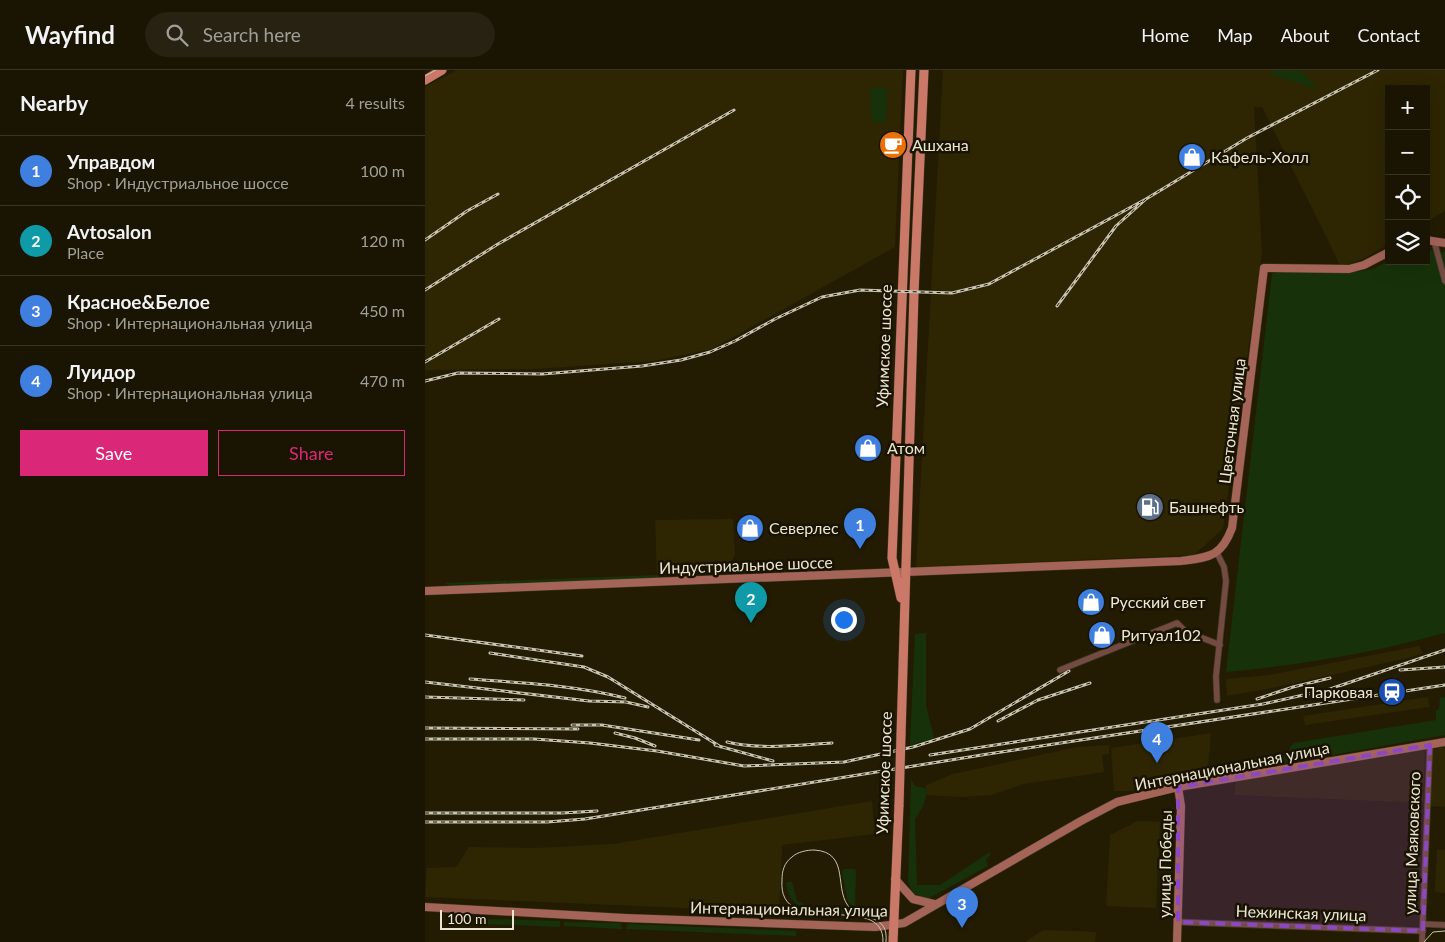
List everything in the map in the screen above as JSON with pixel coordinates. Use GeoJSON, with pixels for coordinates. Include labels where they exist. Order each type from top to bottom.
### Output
{"type":"FeatureCollection","features":[{"type":"Feature","properties":{"kind":"main road"},"geometry":{"type":"LineString","coordinates":[[425,80],[443,70]]}},
{"type":"Feature","properties":{"kind":"main road","name":"Уфимское шоссе"},"geometry":{"type":"LineString","coordinates":[[901,572],[892,558],[911,70]]}},
{"type":"Feature","properties":{"kind":"main road","name":"Уфимское шоссе"},"geometry":{"type":"LineString","coordinates":[[893,942],[905,622],[901,572],[924,70]]}},
{"type":"Feature","properties":{"kind":"street"},"geometry":{"type":"LineString","coordinates":[[1445,243],[1430,241],[1445,281]]}},
{"type":"Feature","properties":{"kind":"street","name":"Цветочная улица"},"geometry":{"type":"LineString","coordinates":[[1217,554],[1227,542],[1232,528],[1264,268],[1349,269],[1365,265],[1385,254]]}},
{"type":"Feature","properties":{"kind":"street","name":"Индустриальное шоссе"},"geometry":{"type":"LineString","coordinates":[[425,591],[1181,561],[1217,554]]}},
{"type":"Feature","properties":{"kind":"street"},"geometry":{"type":"LineString","coordinates":[[1217,554],[1224,567],[1226,581],[1217,700]]}},
{"type":"Feature","properties":{"kind":"street"},"geometry":{"type":"LineString","coordinates":[[1060,670],[1177,623],[1185,630],[1220,645]]}},
{"type":"Feature","properties":{"kind":"street","name":"Интернациональная улица"},"geometry":{"type":"LineString","coordinates":[[425,907],[625,918],[875,927],[894,925],[903,923],[1117,802],[1178,787],[1445,742]]}},
{"type":"Feature","properties":{"kind":"street","name":"улица Маяковского"},"geometry":{"type":"LineString","coordinates":[[1422,942],[1430,745]]}},
{"type":"Feature","properties":{"kind":"street","name":"улица Победы"},"geometry":{"type":"LineString","coordinates":[[1177,942],[1181,806],[1178,787]]}},
{"type":"Feature","properties":{"kind":"street"},"geometry":{"type":"LineString","coordinates":[[895,879],[913,900],[927,904],[936,904]]}},
{"type":"Feature","properties":{"kind":"street","name":"Нежинская улица"},"geometry":{"type":"LineString","coordinates":[[1178,922],[1423,931]]}},
{"type":"Feature","properties":{"kind":"street"},"geometry":{"type":"LineString","coordinates":[[1423,924],[1445,925]]}},
{"type":"Feature","properties":{"kind":"highlighted area"},"geometry":{"type":"Polygon","coordinates":[[[1430,745],[1423,931],[1178,922],[1178,787],[1430,745]]]}},
{"type":"Feature","properties":{"kind":"shaded area"},"geometry":{"type":"Polygon","coordinates":[[[457,70],[903,70],[895,247],[712,349],[655,361],[535,369],[425,370],[425,87],[457,70]]]}},
{"type":"Feature","properties":{"kind":"shaded area"},"geometry":{"type":"Polygon","coordinates":[[[943,70],[1445,70],[1445,211],[1430,220],[1430,85],[1385,85],[1385,246],[1365,258],[1341,267],[1262,107],[1254,107],[1262,253],[1223,529],[1194,555],[916,567],[943,70]]]}},
{"type":"Feature","properties":{"kind":"shaded area"},"geometry":{"type":"Polygon","coordinates":[[[733,519],[735,555],[726,570],[657,573],[655,520],[733,519]]]}},
{"type":"Feature","properties":{"kind":"shaded area"},"geometry":{"type":"Polygon","coordinates":[[[1419,646],[1423,653],[1408,658],[1227,696],[1226,679],[1269,675],[1419,646]]]}},
{"type":"Feature","properties":{"kind":"shaded area"},"geometry":{"type":"Polygon","coordinates":[[[1428,697],[1429,707],[1305,725],[1303,716],[1428,697]]]}},
{"type":"Feature","properties":{"kind":"shaded area"},"geometry":{"type":"Polygon","coordinates":[[[1211,733],[1207,777],[1130,791],[1114,791],[1111,748],[1211,733]]]}},
{"type":"Feature","properties":{"kind":"shaded area"},"geometry":{"type":"Polygon","coordinates":[[[1109,745],[1109,754],[1102,755],[1104,772],[1024,784],[992,795],[961,797],[926,795],[926,785],[953,774],[1077,747],[1109,745]]]}},
{"type":"Feature","properties":{"kind":"shaded area"},"geometry":{"type":"Polygon","coordinates":[[[1445,747],[1445,807],[1429,806],[1431,749],[1445,747]]]}},
{"type":"Feature","properties":{"kind":"shaded area"},"geometry":{"type":"Polygon","coordinates":[[[1425,750],[1423,803],[1234,795],[1236,781],[1425,750]]]}},
{"type":"Feature","properties":{"kind":"shaded area"},"geometry":{"type":"Polygon","coordinates":[[[872,801],[875,834],[782,845],[779,912],[425,897],[427,868],[456,867],[469,847],[534,848],[613,844],[872,801]]]}},
{"type":"Feature","properties":{"kind":"shaded area"},"geometry":{"type":"Polygon","coordinates":[[[1138,821],[1160,822],[1156,908],[1106,906],[1110,835],[1138,821]]]}},
{"type":"Feature","properties":{"kind":"shaded area"},"geometry":{"type":"Polygon","coordinates":[[[1437,849],[1445,850],[1445,893],[1435,892],[1437,849]]]}},
{"type":"Feature","properties":{"kind":"shaded area"},"geometry":{"type":"Polygon","coordinates":[[[1043,930],[1096,932],[1095,942],[1025,942],[1043,930]]]}},
{"type":"Feature","properties":{"kind":"green space"},"geometry":{"type":"Polygon","coordinates":[[[1276,70],[1301,71],[1318,89],[1269,74],[1276,70]]]}},
{"type":"Feature","properties":{"kind":"green space"},"geometry":{"type":"Polygon","coordinates":[[[870,88],[887,88],[886,123],[874,122],[871,115],[870,88]]]}},
{"type":"Feature","properties":{"kind":"green space"},"geometry":{"type":"Polygon","coordinates":[[[1430,250],[1445,252],[1445,633],[1391,647],[1336,657],[1226,672],[1272,274],[1282,270],[1348,273],[1374,269],[1385,262],[1385,265],[1430,265],[1430,250]]]}},
{"type":"Feature","properties":{"kind":"green space"},"geometry":{"type":"Polygon","coordinates":[[[659,575],[659,578],[449,585],[445,583],[659,575]]]}},
{"type":"Feature","properties":{"kind":"green space"},"geometry":{"type":"Polygon","coordinates":[[[926,633],[926,705],[934,738],[910,745],[915,634],[926,633]]]}},
{"type":"Feature","properties":{"kind":"green space"},"geometry":{"type":"Polygon","coordinates":[[[1445,697],[1445,735],[1213,776],[1217,766],[1290,753],[1290,747],[1294,743],[1436,720],[1436,711],[1439,709],[1440,698],[1445,697]]]}},
{"type":"Feature","properties":{"kind":"green space"},"geometry":{"type":"Polygon","coordinates":[[[911,779],[915,786],[928,789],[923,806],[915,819],[917,885],[940,885],[990,852],[986,860],[988,866],[926,900],[913,892],[908,882],[911,779]]]}},
{"type":"Feature","properties":{"kind":"green space"},"geometry":{"type":"Polygon","coordinates":[[[844,869],[855,869],[856,871],[855,907],[848,902],[842,872],[844,869]]]}},
{"type":"Feature","properties":{"kind":"green space"},"geometry":{"type":"Polygon","coordinates":[[[786,882],[792,882],[797,901],[811,907],[843,907],[849,914],[818,912],[800,907],[793,901],[786,882]]]}},
{"type":"Feature","properties":{"kind":"green space"},"geometry":{"type":"Polygon","coordinates":[[[489,919],[560,921],[560,927],[487,924],[489,919]]]}},
{"type":"Feature","properties":{"kind":"green space"},"geometry":{"type":"Polygon","coordinates":[[[564,922],[621,923],[622,929],[564,926],[564,922]]]}},
{"type":"Feature","properties":{"kind":"green space"},"geometry":{"type":"Polygon","coordinates":[[[628,924],[796,931],[796,936],[626,929],[628,924]]]}},
{"type":"Feature","properties":{"kind":"tram line"},"geometry":{"type":"LineString","coordinates":[[425,76],[436,70]]}},
{"type":"Feature","properties":{"kind":"tram line"},"geometry":{"type":"LineString","coordinates":[[883,942],[879,927],[867,919],[851,915],[812,913],[796,908],[785,898],[782,877],[787,862],[802,852],[811,850],[826,852],[837,865],[846,902],[856,913],[879,922],[886,933],[886,942]]}},
{"type":"Feature","properties":{"kind":"tram line"},"geometry":{"type":"LineString","coordinates":[[1424,942],[1433,932],[1445,931]]}},
{"type":"Feature","properties":{"kind":"railway"},"geometry":{"type":"LineString","coordinates":[[1057,306],[1116,226],[1146,199],[1247,138],[1378,70]]}},
{"type":"Feature","properties":{"kind":"railway"},"geometry":{"type":"LineString","coordinates":[[425,290],[498,244],[734,110]]}},
{"type":"Feature","properties":{"kind":"railway"},"geometry":{"type":"LineString","coordinates":[[425,240],[467,211],[498,194]]}},
{"type":"Feature","properties":{"kind":"railway"},"geometry":{"type":"LineString","coordinates":[[425,381],[458,373],[542,374],[642,366],[681,360],[710,352],[735,341],[775,319],[822,297],[860,290],[952,293],[989,284],[1146,199]]}},
{"type":"Feature","properties":{"kind":"railway"},"geometry":{"type":"LineString","coordinates":[[425,362],[499,319]]}},
{"type":"Feature","properties":{"kind":"railway"},"geometry":{"type":"LineString","coordinates":[[425,635],[582,656]]}},
{"type":"Feature","properties":{"kind":"railway"},"geometry":{"type":"LineString","coordinates":[[930,755],[1263,704],[1330,689],[1445,650]]}},
{"type":"Feature","properties":{"kind":"railway"},"geometry":{"type":"LineString","coordinates":[[490,653],[584,667],[608,677],[721,747]]}},
{"type":"Feature","properties":{"kind":"railway"},"geometry":{"type":"LineString","coordinates":[[1400,670],[1445,667]]}},
{"type":"Feature","properties":{"kind":"railway"},"geometry":{"type":"LineString","coordinates":[[425,739],[534,739],[590,743],[657,751],[744,766],[844,762],[913,747],[970,729],[1069,671]]}},
{"type":"Feature","properties":{"kind":"railway"},"geometry":{"type":"LineString","coordinates":[[1257,699],[1293,687],[1330,678]]}},
{"type":"Feature","properties":{"kind":"railway"},"geometry":{"type":"LineString","coordinates":[[470,679],[568,687],[625,698]]}},
{"type":"Feature","properties":{"kind":"railway"},"geometry":{"type":"LineString","coordinates":[[425,682],[589,701],[626,702],[648,707]]}},
{"type":"Feature","properties":{"kind":"railway"},"geometry":{"type":"LineString","coordinates":[[998,721],[1038,700],[1090,683]]}},
{"type":"Feature","properties":{"kind":"railway"},"geometry":{"type":"LineString","coordinates":[[425,822],[547,822],[585,819],[988,754],[1445,685]]}},
{"type":"Feature","properties":{"kind":"railway"},"geometry":{"type":"LineString","coordinates":[[425,697],[524,700]]}},
{"type":"Feature","properties":{"kind":"railway"},"geometry":{"type":"LineString","coordinates":[[572,725],[602,725],[699,740]]}},
{"type":"Feature","properties":{"kind":"railway"},"geometry":{"type":"LineString","coordinates":[[425,728],[578,729]]}},
{"type":"Feature","properties":{"kind":"railway"},"geometry":{"type":"LineString","coordinates":[[615,733],[655,746]]}},
{"type":"Feature","properties":{"kind":"railway"},"geometry":{"type":"LineString","coordinates":[[727,742],[753,746],[793,746],[832,743]]}},
{"type":"Feature","properties":{"kind":"railway"},"geometry":{"type":"LineString","coordinates":[[715,745],[773,761]]}},
{"type":"Feature","properties":{"kind":"railway"},"geometry":{"type":"LineString","coordinates":[[425,813],[562,813],[597,811]]}},
{"type":"Feature","properties":{"kind":"place","name":"Ашхана"},"geometry":{"type":"Point","coordinates":[893,145]}},
{"type":"Feature","properties":{"kind":"place","name":"Кафель-Холл"},"geometry":{"type":"Point","coordinates":[1192,157]}},
{"type":"Feature","properties":{"kind":"place","name":"Атом"},"geometry":{"type":"Point","coordinates":[868,448]}},
{"type":"Feature","properties":{"kind":"place","name":"Башнефть"},"geometry":{"type":"Point","coordinates":[1150,507]}},
{"type":"Feature","properties":{"kind":"place","name":"Северлес"},"geometry":{"type":"Point","coordinates":[750,528]}},
{"type":"Feature","properties":{"kind":"place","name":"Управдом"},"geometry":{"type":"Point","coordinates":[860,549]}},
{"type":"Feature","properties":{"kind":"place","name":"Русский свет"},"geometry":{"type":"Point","coordinates":[1091,602]}},
{"type":"Feature","properties":{"kind":"place","name":"Avtosalon"},"geometry":{"type":"Point","coordinates":[751,623]}},
{"type":"Feature","properties":{"kind":"place","name":"Ритуал102"},"geometry":{"type":"Point","coordinates":[1102,635]}},
{"type":"Feature","properties":{"kind":"place","name":"Парковая"},"geometry":{"type":"Point","coordinates":[1392,692]}},
{"type":"Feature","properties":{"kind":"place","name":"Луидор"},"geometry":{"type":"Point","coordinates":[1157,763]}},
{"type":"Feature","properties":{"kind":"place","name":"Красное&Белое"},"geometry":{"type":"Point","coordinates":[962,928]}}]}
